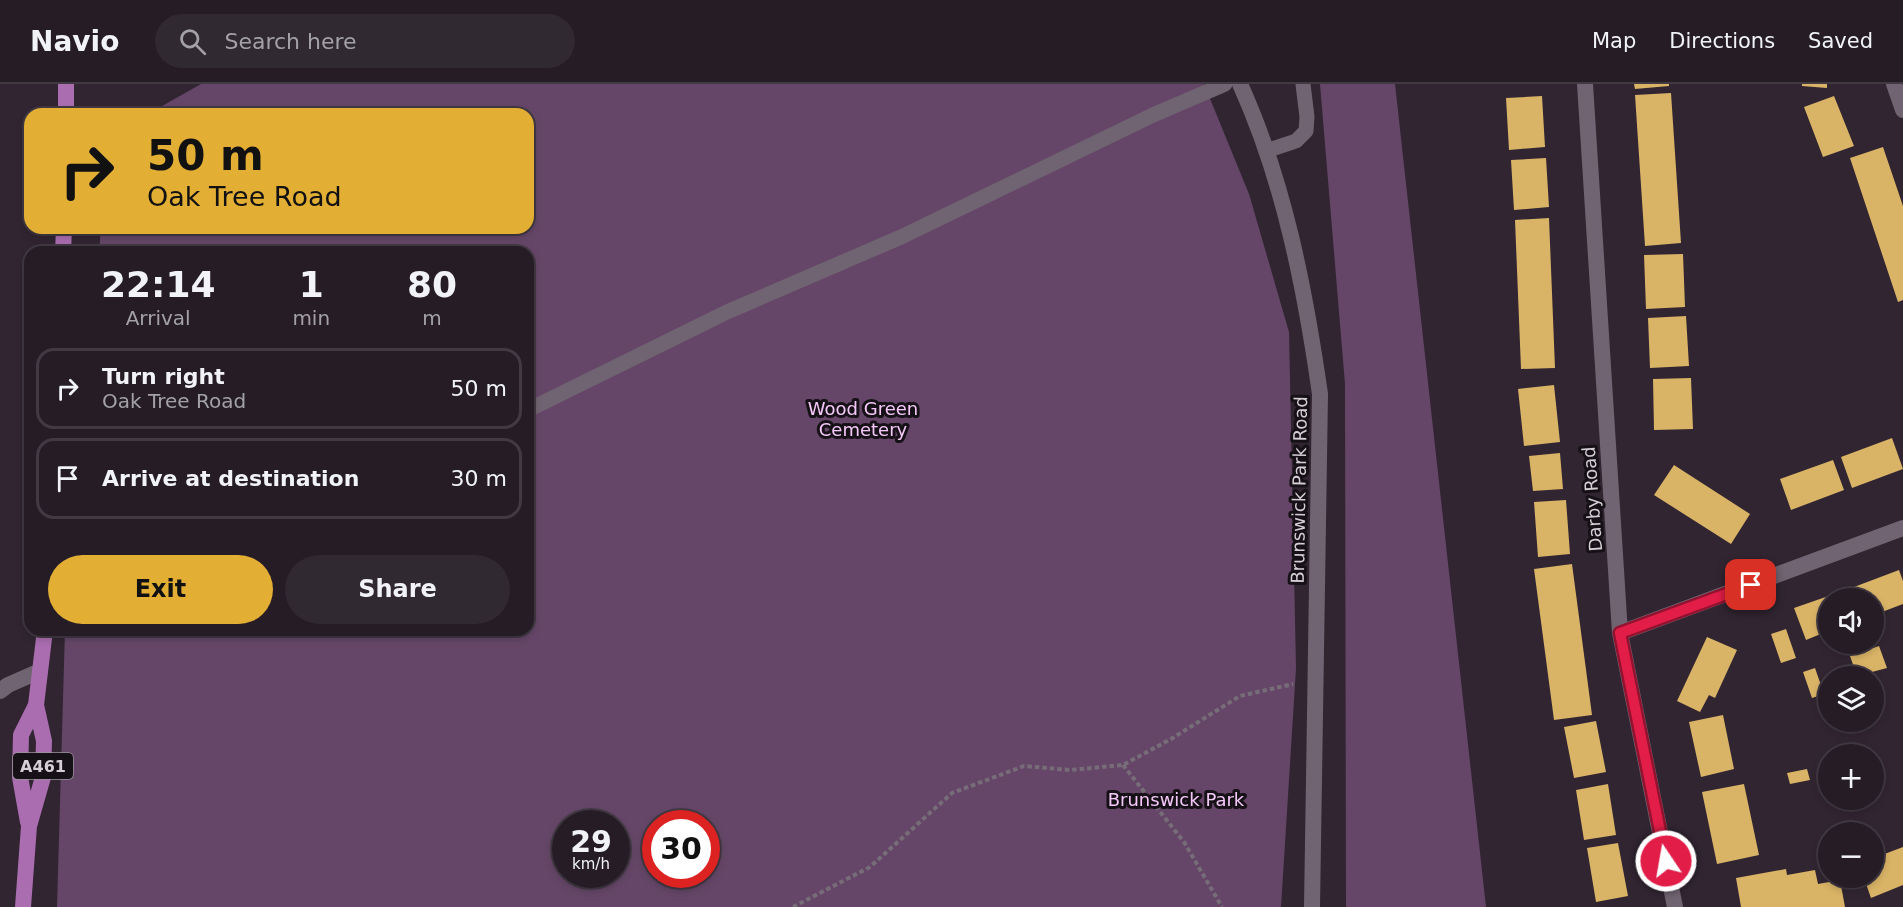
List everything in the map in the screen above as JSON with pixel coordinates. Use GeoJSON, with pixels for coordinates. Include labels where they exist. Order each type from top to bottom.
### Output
{"type":"FeatureCollection","features":[{"type":"Feature","properties":{"kind":"highway"},"geometry":{"type":"LineString","coordinates":[[66,84],[66,108]]}},
{"type":"Feature","properties":{"kind":"highway","name":"A461"},"geometry":{"type":"LineString","coordinates":[[22,907],[28,826],[43,777],[44,741],[36,705],[44,636]]}},
{"type":"Feature","properties":{"kind":"highway","name":"A461"},"geometry":{"type":"LineString","coordinates":[[28,826],[20,777],[21,735],[36,705]]}},
{"type":"Feature","properties":{"kind":"street","name":"Brunswick Park Road"},"geometry":{"type":"LineString","coordinates":[[1240,84],[1258,124],[1282,206],[1308,314],[1320,393],[1312,907]]}},
{"type":"Feature","properties":{"kind":"street","name":"Darby Road"},"geometry":{"type":"LineString","coordinates":[[1584,84],[1620,633],[1675,907]]}},
{"type":"Feature","properties":{"kind":"street"},"geometry":{"type":"LineString","coordinates":[[1894,84],[1903,110]]}},
{"type":"Feature","properties":{"kind":"street"},"geometry":{"type":"LineString","coordinates":[[1620,633],[1903,528]]}},
{"type":"Feature","properties":{"kind":"street"},"geometry":{"type":"LineString","coordinates":[[0,691],[40,671]]}},
{"type":"Feature","properties":{"kind":"lane"},"geometry":{"type":"LineString","coordinates":[[534,407],[727,312],[901,237],[1153,115],[1225,84]]}},
{"type":"Feature","properties":{"kind":"lane"},"geometry":{"type":"LineString","coordinates":[[1266,151],[1296,141],[1306,131],[1307,117],[1303,84]]}},
{"type":"Feature","properties":{"kind":"path"},"geometry":{"type":"LineString","coordinates":[[794,907],[870,867],[952,793],[1024,766],[1070,770],[1123,765],[1171,740],[1240,696],[1315,679]]}},
{"type":"Feature","properties":{"kind":"path"},"geometry":{"type":"LineString","coordinates":[[1123,765],[1184,842],[1222,907]]}},
{"type":"Feature","properties":{"kind":"green space","name":"Wood Green Cemetery"},"geometry":{"type":"Polygon","coordinates":[[[201,84],[1204,84],[1249,194],[1289,332],[1296,668],[1281,907],[57,907],[65,636],[534,636],[534,246],[100,246],[100,234],[534,234],[534,108],[159,108],[201,84]]]}},
{"type":"Feature","properties":{"kind":"green space"},"geometry":{"type":"Polygon","coordinates":[[[1320,84],[1395,84],[1486,907],[1346,907],[1345,384],[1320,84]]]}},
{"type":"Feature","properties":{"kind":"building"},"geometry":{"type":"Polygon","coordinates":[[[1634,84],[1669,84],[1669,86],[1635,89],[1634,84]]]}},
{"type":"Feature","properties":{"kind":"building"},"geometry":{"type":"Polygon","coordinates":[[[1802,84],[1827,84],[1827,88],[1802,86],[1802,84]]]}},
{"type":"Feature","properties":{"kind":"building"},"geometry":{"type":"Polygon","coordinates":[[[1671,93],[1681,243],[1645,246],[1635,95],[1671,93]]]}},
{"type":"Feature","properties":{"kind":"building"},"geometry":{"type":"Polygon","coordinates":[[[1542,96],[1545,147],[1509,150],[1506,98],[1542,96]]]}},
{"type":"Feature","properties":{"kind":"building"},"geometry":{"type":"Polygon","coordinates":[[[1834,96],[1854,146],[1823,157],[1804,107],[1834,96]]]}},
{"type":"Feature","properties":{"kind":"building"},"geometry":{"type":"Polygon","coordinates":[[[1883,147],[1903,206],[1903,300],[1898,302],[1850,158],[1883,147]]]}},
{"type":"Feature","properties":{"kind":"building"},"geometry":{"type":"Polygon","coordinates":[[[1546,158],[1549,207],[1514,210],[1511,160],[1546,158]]]}},
{"type":"Feature","properties":{"kind":"building"},"geometry":{"type":"Polygon","coordinates":[[[1549,218],[1555,368],[1521,369],[1515,220],[1549,218]]]}},
{"type":"Feature","properties":{"kind":"building"},"geometry":{"type":"Polygon","coordinates":[[[1683,254],[1685,307],[1646,309],[1644,255],[1683,254]]]}},
{"type":"Feature","properties":{"kind":"building"},"geometry":{"type":"Polygon","coordinates":[[[1686,316],[1689,366],[1650,368],[1648,318],[1686,316]]]}},
{"type":"Feature","properties":{"kind":"building"},"geometry":{"type":"Polygon","coordinates":[[[1691,378],[1693,429],[1654,430],[1653,379],[1691,378]]]}},
{"type":"Feature","properties":{"kind":"building"},"geometry":{"type":"Polygon","coordinates":[[[1554,385],[1560,442],[1524,446],[1518,389],[1554,385]]]}},
{"type":"Feature","properties":{"kind":"building"},"geometry":{"type":"Polygon","coordinates":[[[1892,438],[1903,469],[1852,488],[1841,457],[1892,438]]]}},
{"type":"Feature","properties":{"kind":"building"},"geometry":{"type":"Polygon","coordinates":[[[1560,453],[1563,489],[1533,491],[1529,456],[1560,453]]]}},
{"type":"Feature","properties":{"kind":"building"},"geometry":{"type":"Polygon","coordinates":[[[1833,460],[1844,490],[1791,510],[1780,479],[1833,460]]]}},
{"type":"Feature","properties":{"kind":"building"},"geometry":{"type":"Polygon","coordinates":[[[1674,465],[1750,514],[1731,544],[1654,495],[1674,465]]]}},
{"type":"Feature","properties":{"kind":"building"},"geometry":{"type":"Polygon","coordinates":[[[1566,500],[1570,554],[1538,557],[1534,502],[1566,500]]]}},
{"type":"Feature","properties":{"kind":"building"},"geometry":{"type":"Polygon","coordinates":[[[1572,564],[1592,715],[1554,720],[1534,569],[1572,564]]]}},
{"type":"Feature","properties":{"kind":"building"},"geometry":{"type":"Polygon","coordinates":[[[1899,570],[1903,581],[1903,604],[1884,611],[1884,588],[1854,587],[1899,570]]]}},
{"type":"Feature","properties":{"kind":"building"},"geometry":{"type":"Polygon","coordinates":[[[1818,600],[1818,635],[1806,640],[1794,608],[1818,600]]]}},
{"type":"Feature","properties":{"kind":"building"},"geometry":{"type":"Polygon","coordinates":[[[1786,629],[1796,658],[1781,663],[1771,634],[1786,629]]]}},
{"type":"Feature","properties":{"kind":"building"},"geometry":{"type":"Polygon","coordinates":[[[1707,637],[1737,650],[1715,698],[1709,695],[1700,712],[1677,701],[1707,637]]]}},
{"type":"Feature","properties":{"kind":"building"},"geometry":{"type":"Polygon","coordinates":[[[1882,654],[1887,668],[1884,669],[1884,666],[1854,666],[1850,656],[1882,654]]]}},
{"type":"Feature","properties":{"kind":"building"},"geometry":{"type":"Polygon","coordinates":[[[1815,668],[1818,677],[1818,696],[1812,698],[1803,672],[1815,668]]]}},
{"type":"Feature","properties":{"kind":"building"},"geometry":{"type":"Polygon","coordinates":[[[1723,715],[1734,769],[1701,777],[1689,722],[1723,715]]]}},
{"type":"Feature","properties":{"kind":"building"},"geometry":{"type":"Polygon","coordinates":[[[1596,721],[1606,772],[1574,778],[1564,727],[1596,721]]]}},
{"type":"Feature","properties":{"kind":"building"},"geometry":{"type":"Polygon","coordinates":[[[1807,769],[1810,780],[1790,784],[1787,773],[1807,769]]]}},
{"type":"Feature","properties":{"kind":"building"},"geometry":{"type":"Polygon","coordinates":[[[1608,784],[1616,835],[1584,840],[1576,790],[1608,784]]]}},
{"type":"Feature","properties":{"kind":"building"},"geometry":{"type":"Polygon","coordinates":[[[1744,784],[1759,855],[1717,864],[1702,792],[1744,784]]]}},
{"type":"Feature","properties":{"kind":"building"},"geometry":{"type":"Polygon","coordinates":[[[1618,843],[1628,896],[1596,902],[1587,848],[1618,843]]]}},
{"type":"Feature","properties":{"kind":"building"},"geometry":{"type":"Polygon","coordinates":[[[1903,847],[1903,885],[1871,898],[1868,888],[1884,888],[1884,854],[1903,847]]]}},
{"type":"Feature","properties":{"kind":"building"},"geometry":{"type":"Polygon","coordinates":[[[1786,869],[1787,875],[1815,870],[1818,888],[1841,888],[1845,907],[1741,907],[1736,878],[1786,869]]]}},
{"type":"Feature","properties":{"kind":"route"},"geometry":{"type":"LineString","coordinates":[[1666,861],[1620,633],[1751,585]]}},
{"type":"Feature","properties":{"kind":"park label","name":"Brunswick Park"},"geometry":{"type":"Point","coordinates":[1176,799]}}]}
